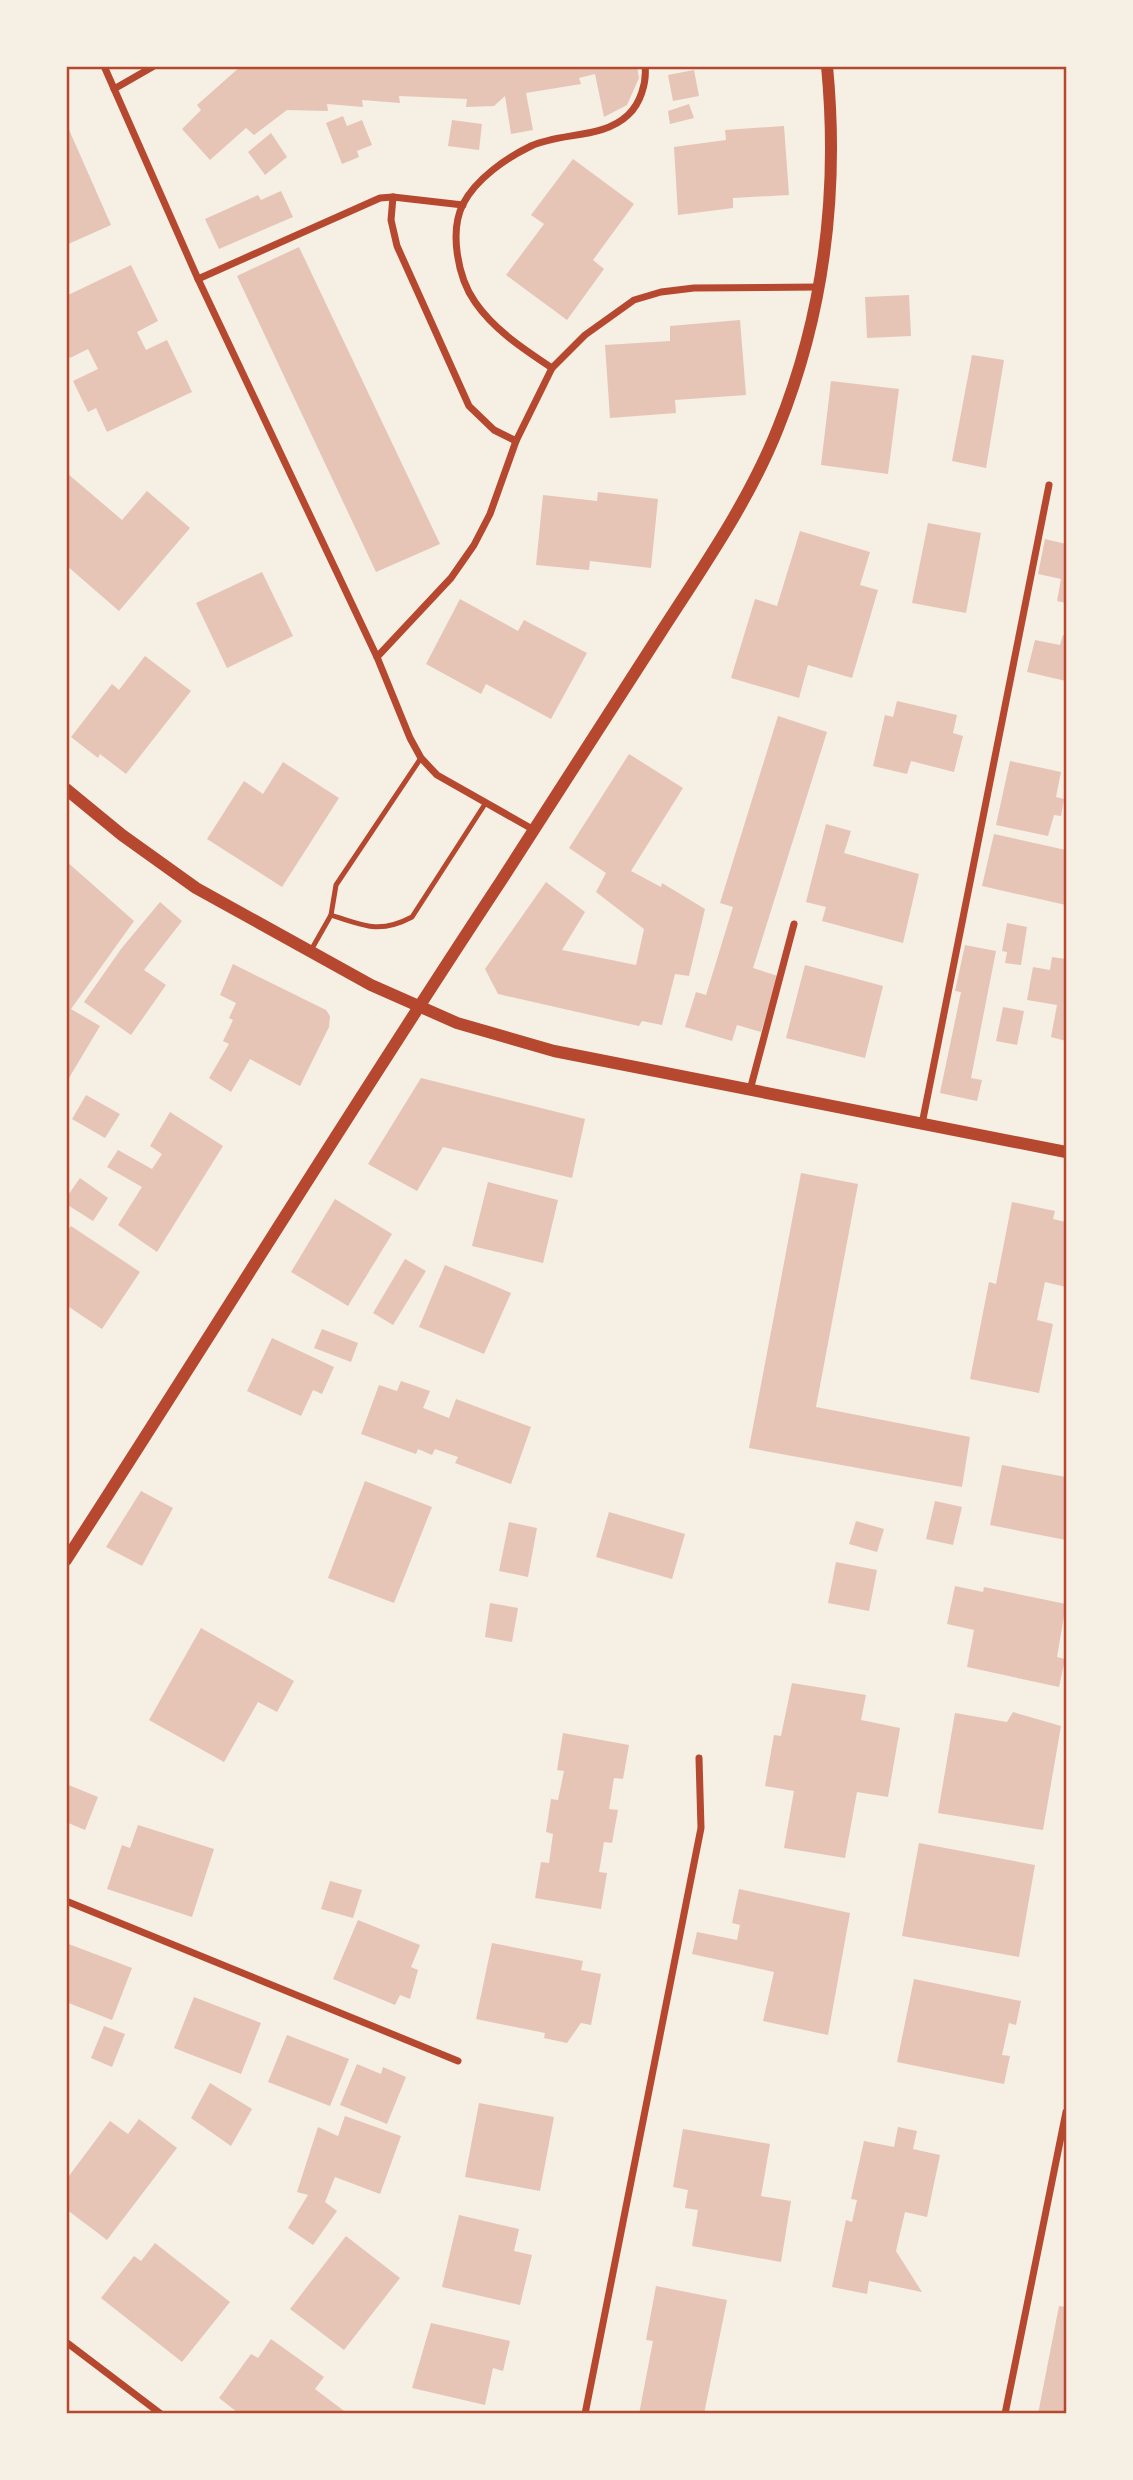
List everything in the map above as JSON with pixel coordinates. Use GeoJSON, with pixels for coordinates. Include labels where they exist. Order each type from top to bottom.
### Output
{"type":"FeatureCollection","features":[{"type":"Feature","properties":{"kind":"street"},"geometry":{"type":"LineString","coordinates":[[104,66],[198,279],[377,657],[421,758],[437,775],[534,830]]}},
{"type":"Feature","properties":{"kind":"street"},"geometry":{"type":"LineString","coordinates":[[114,89],[154,66]]}},
{"type":"Feature","properties":{"kind":"street"},"geometry":{"type":"LineString","coordinates":[[552,368],[523,349],[475,302],[459,263],[458,223],[463,205],[480,182],[533,145],[610,127],[628,115],[640,97],[645,66]]}},
{"type":"Feature","properties":{"kind":"street"},"geometry":{"type":"LineString","coordinates":[[66,1560],[418,1006],[689,588],[757,474],[778,430],[796,379],[821,287],[832,158],[827,66]]}},
{"type":"Feature","properties":{"kind":"street"},"geometry":{"type":"LineString","coordinates":[[393,197],[391,220],[397,246],[469,405],[494,430],[516,441]]}},
{"type":"Feature","properties":{"kind":"street"},"geometry":{"type":"LineString","coordinates":[[198,279],[380,198],[463,205]]}},
{"type":"Feature","properties":{"kind":"street"},"geometry":{"type":"LineString","coordinates":[[377,657],[451,578],[474,545],[490,514],[516,441],[552,368],[610,315],[634,300],[661,292],[694,288],[821,287]]}},
{"type":"Feature","properties":{"kind":"street"},"geometry":{"type":"LineString","coordinates":[[922,1124],[1049,485]]}},
{"type":"Feature","properties":{"kind":"street"},"geometry":{"type":"LineString","coordinates":[[66,789],[122,835],[196,888],[310,952],[457,1023],[554,1051],[1066,1152]]}},
{"type":"Feature","properties":{"kind":"street"},"geometry":{"type":"LineString","coordinates":[[750,1090],[794,924]]}},
{"type":"Feature","properties":{"kind":"street"},"geometry":{"type":"LineString","coordinates":[[584,2413],[701,1828],[699,1758]]}},
{"type":"Feature","properties":{"kind":"street"},"geometry":{"type":"LineString","coordinates":[[66,1901],[458,2060]]}},
{"type":"Feature","properties":{"kind":"street"},"geometry":{"type":"LineString","coordinates":[[1005,2413],[1066,2112]]}},
{"type":"Feature","properties":{"kind":"street"},"geometry":{"type":"LineString","coordinates":[[66,2342],[161,2413]]}},
{"type":"Feature","properties":{"kind":"lane"},"geometry":{"type":"LineString","coordinates":[[310,952],[331,915],[336,885],[421,758]]}},
{"type":"Feature","properties":{"kind":"lane"},"geometry":{"type":"LineString","coordinates":[[331,915],[369,927],[392,927],[412,917],[485,804]]}},
{"type":"Feature","properties":{"kind":"building"},"geometry":{"type":"Polygon","coordinates":[[[241,66],[637,66],[639,78],[627,105],[604,117],[595,74],[579,78],[581,84],[526,93],[533,130],[511,134],[505,96],[494,106],[466,107],[467,99],[399,96],[400,103],[362,100],[363,107],[327,104],[328,111],[287,110],[254,135],[246,128],[210,160],[182,129],[201,110],[197,105],[241,66]]]}},
{"type":"Feature","properties":{"kind":"building"},"geometry":{"type":"Polygon","coordinates":[[[694,70],[699,96],[673,101],[668,75],[694,70]]]}},
{"type":"Feature","properties":{"kind":"building"},"geometry":{"type":"Polygon","coordinates":[[[689,104],[694,118],[670,124],[668,111],[689,104]]]}},
{"type":"Feature","properties":{"kind":"building"},"geometry":{"type":"Polygon","coordinates":[[[343,116],[347,126],[362,120],[372,145],[357,151],[359,157],[342,164],[326,123],[343,116]]]}},
{"type":"Feature","properties":{"kind":"building"},"geometry":{"type":"Polygon","coordinates":[[[452,120],[482,124],[479,150],[448,146],[452,120]]]}},
{"type":"Feature","properties":{"kind":"building"},"geometry":{"type":"Polygon","coordinates":[[[66,123],[111,225],[66,245],[66,123]]]}},
{"type":"Feature","properties":{"kind":"building"},"geometry":{"type":"Polygon","coordinates":[[[784,126],[789,195],[733,198],[733,208],[678,215],[674,147],[726,140],[725,130],[784,126]]]}},
{"type":"Feature","properties":{"kind":"building"},"geometry":{"type":"Polygon","coordinates":[[[271,133],[287,157],[265,175],[248,152],[271,133]]]}},
{"type":"Feature","properties":{"kind":"building"},"geometry":{"type":"Polygon","coordinates":[[[573,159],[634,204],[593,260],[604,269],[567,320],[506,275],[544,224],[531,215],[573,159]]]}},
{"type":"Feature","properties":{"kind":"building"},"geometry":{"type":"Polygon","coordinates":[[[281,191],[293,217],[219,249],[205,219],[258,195],[261,200],[281,191]]]}},
{"type":"Feature","properties":{"kind":"building"},"geometry":{"type":"Polygon","coordinates":[[[299,247],[440,544],[376,572],[237,276],[299,247]]]}},
{"type":"Feature","properties":{"kind":"building"},"geometry":{"type":"Polygon","coordinates":[[[131,265],[158,321],[137,332],[146,350],[167,340],[192,392],[107,432],[96,408],[88,412],[73,381],[98,369],[88,349],[70,358],[66,351],[66,296],[131,265]]]}},
{"type":"Feature","properties":{"kind":"building"},"geometry":{"type":"Polygon","coordinates":[[[909,295],[911,336],[867,338],[865,297],[909,295]]]}},
{"type":"Feature","properties":{"kind":"building"},"geometry":{"type":"Polygon","coordinates":[[[740,320],[746,395],[675,400],[676,413],[610,418],[605,345],[670,341],[670,326],[740,320]]]}},
{"type":"Feature","properties":{"kind":"building"},"geometry":{"type":"Polygon","coordinates":[[[972,355],[1004,360],[986,468],[952,461],[972,355]]]}},
{"type":"Feature","properties":{"kind":"building"},"geometry":{"type":"Polygon","coordinates":[[[831,381],[899,389],[888,474],[821,465],[831,381]]]}},
{"type":"Feature","properties":{"kind":"building"},"geometry":{"type":"Polygon","coordinates":[[[68,474],[122,520],[147,491],[190,528],[119,611],[66,565],[68,474]]]}},
{"type":"Feature","properties":{"kind":"building"},"geometry":{"type":"Polygon","coordinates":[[[598,492],[658,499],[651,568],[590,561],[589,570],[536,565],[543,495],[597,501],[598,492]]]}},
{"type":"Feature","properties":{"kind":"building"},"geometry":{"type":"Polygon","coordinates":[[[928,523],[981,533],[966,613],[912,603],[928,523]]]}},
{"type":"Feature","properties":{"kind":"building"},"geometry":{"type":"Polygon","coordinates":[[[800,531],[870,552],[860,585],[878,590],[852,678],[808,665],[799,698],[731,678],[755,599],[777,606],[800,531]]]}},
{"type":"Feature","properties":{"kind":"building"},"geometry":{"type":"Polygon","coordinates":[[[1045,539],[1066,544],[1066,603],[1057,601],[1061,579],[1038,574],[1045,539]]]}},
{"type":"Feature","properties":{"kind":"building"},"geometry":{"type":"Polygon","coordinates":[[[262,572],[293,636],[227,668],[196,603],[262,572]]]}},
{"type":"Feature","properties":{"kind":"building"},"geometry":{"type":"Polygon","coordinates":[[[460,599],[518,631],[524,620],[587,653],[551,719],[486,684],[481,694],[426,664],[460,599]]]}},
{"type":"Feature","properties":{"kind":"building"},"geometry":{"type":"Polygon","coordinates":[[[1063,635],[1066,636],[1066,681],[1027,672],[1035,640],[1060,645],[1063,635]]]}},
{"type":"Feature","properties":{"kind":"building"},"geometry":{"type":"Polygon","coordinates":[[[145,656],[191,691],[126,774],[100,754],[98,758],[71,737],[112,684],[119,690],[145,656]]]}},
{"type":"Feature","properties":{"kind":"building"},"geometry":{"type":"Polygon","coordinates":[[[897,701],[957,715],[953,733],[963,736],[954,772],[911,761],[907,774],[873,766],[885,715],[893,717],[897,701]]]}},
{"type":"Feature","properties":{"kind":"building"},"geometry":{"type":"Polygon","coordinates":[[[778,716],[827,732],[753,968],[778,976],[761,1032],[737,1025],[732,1041],[685,1027],[696,992],[706,995],[733,907],[720,903],[778,716]]]}},
{"type":"Feature","properties":{"kind":"building"},"geometry":{"type":"Polygon","coordinates":[[[629,754],[683,788],[631,871],[661,887],[662,883],[705,909],[689,976],[675,974],[662,1025],[642,1021],[639,1026],[498,994],[485,969],[546,882],[585,912],[562,950],[636,965],[644,929],[596,892],[606,873],[569,848],[629,754]]]}},
{"type":"Feature","properties":{"kind":"building"},"geometry":{"type":"Polygon","coordinates":[[[1010,761],[1061,772],[1056,797],[1064,799],[1061,816],[1054,815],[1048,836],[996,825],[1010,761]]]}},
{"type":"Feature","properties":{"kind":"building"},"geometry":{"type":"Polygon","coordinates":[[[283,762],[339,798],[282,887],[207,839],[244,781],[263,794],[283,762]]]}},
{"type":"Feature","properties":{"kind":"building"},"geometry":{"type":"Polygon","coordinates":[[[826,824],[851,831],[844,853],[919,874],[903,943],[822,921],[826,907],[806,902],[826,824]]]}},
{"type":"Feature","properties":{"kind":"building"},"geometry":{"type":"Polygon","coordinates":[[[994,834],[1066,850],[1066,905],[982,886],[994,834]]]}},
{"type":"Feature","properties":{"kind":"building"},"geometry":{"type":"Polygon","coordinates":[[[66,861],[134,921],[71,1009],[100,1026],[66,1083],[66,861]]]}},
{"type":"Feature","properties":{"kind":"building"},"geometry":{"type":"Polygon","coordinates":[[[160,902],[182,921],[144,970],[166,985],[131,1035],[84,1002],[121,949],[160,902]]]}},
{"type":"Feature","properties":{"kind":"building"},"geometry":{"type":"Polygon","coordinates":[[[1007,923],[1027,927],[1021,965],[1005,963],[1007,952],[1002,951],[1007,923]]]}},
{"type":"Feature","properties":{"kind":"building"},"geometry":{"type":"Polygon","coordinates":[[[965,945],[996,951],[971,1078],[982,1080],[977,1101],[940,1093],[961,992],[955,991],[965,945]]]}},
{"type":"Feature","properties":{"kind":"building"},"geometry":{"type":"Polygon","coordinates":[[[1052,957],[1066,959],[1066,1041],[1051,1037],[1057,1005],[1027,1000],[1033,967],[1050,970],[1052,957]]]}},
{"type":"Feature","properties":{"kind":"building"},"geometry":{"type":"Polygon","coordinates":[[[233,964],[326,1010],[330,1016],[329,1027],[300,1086],[250,1059],[231,1092],[209,1078],[229,1044],[223,1041],[233,1020],[229,1018],[236,1003],[220,995],[233,964]]]}},
{"type":"Feature","properties":{"kind":"building"},"geometry":{"type":"Polygon","coordinates":[[[805,965],[883,986],[865,1058],[786,1038],[805,965]]]}},
{"type":"Feature","properties":{"kind":"building"},"geometry":{"type":"Polygon","coordinates":[[[1003,1007],[1024,1011],[1017,1045],[996,1041],[1003,1007]]]}},
{"type":"Feature","properties":{"kind":"building"},"geometry":{"type":"Polygon","coordinates":[[[421,1078],[585,1119],[572,1178],[443,1147],[417,1191],[368,1164],[421,1078]]]}},
{"type":"Feature","properties":{"kind":"building"},"geometry":{"type":"Polygon","coordinates":[[[86,1095],[120,1114],[105,1138],[72,1119],[86,1095]]]}},
{"type":"Feature","properties":{"kind":"building"},"geometry":{"type":"Polygon","coordinates":[[[170,1112],[223,1146],[157,1252],[118,1225],[142,1187],[107,1167],[118,1150],[152,1169],[162,1154],[150,1146],[170,1112]]]}},
{"type":"Feature","properties":{"kind":"building"},"geometry":{"type":"Polygon","coordinates":[[[801,1173],[858,1184],[816,1407],[970,1437],[962,1487],[749,1448],[801,1173]]]}},
{"type":"Feature","properties":{"kind":"building"},"geometry":{"type":"Polygon","coordinates":[[[80,1178],[108,1198],[93,1221],[66,1204],[66,1198],[80,1178]]]}},
{"type":"Feature","properties":{"kind":"building"},"geometry":{"type":"Polygon","coordinates":[[[488,1182],[558,1200],[543,1263],[472,1246],[488,1182]]]}},
{"type":"Feature","properties":{"kind":"building"},"geometry":{"type":"Polygon","coordinates":[[[335,1199],[392,1234],[348,1306],[291,1272],[335,1199]]]}},
{"type":"Feature","properties":{"kind":"building"},"geometry":{"type":"Polygon","coordinates":[[[1012,1202],[1055,1211],[1053,1219],[1066,1222],[1066,1287],[1045,1282],[1037,1320],[1053,1324],[1039,1393],[970,1379],[989,1282],[996,1284],[1012,1202]]]}},
{"type":"Feature","properties":{"kind":"building"},"geometry":{"type":"Polygon","coordinates":[[[71,1226],[140,1272],[102,1329],[66,1305],[66,1273],[69,1269],[66,1267],[66,1232],[71,1226]]]}},
{"type":"Feature","properties":{"kind":"building"},"geometry":{"type":"Polygon","coordinates":[[[405,1259],[426,1271],[393,1325],[373,1313],[405,1259]]]}},
{"type":"Feature","properties":{"kind":"building"},"geometry":{"type":"Polygon","coordinates":[[[445,1265],[511,1293],[484,1354],[419,1327],[445,1265]]]}},
{"type":"Feature","properties":{"kind":"building"},"geometry":{"type":"Polygon","coordinates":[[[322,1329],[358,1343],[351,1362],[314,1348],[322,1329]]]}},
{"type":"Feature","properties":{"kind":"building"},"geometry":{"type":"Polygon","coordinates":[[[272,1338],[334,1367],[322,1394],[313,1390],[301,1416],[247,1391],[272,1338]]]}},
{"type":"Feature","properties":{"kind":"building"},"geometry":{"type":"Polygon","coordinates":[[[401,1381],[430,1391],[423,1408],[449,1418],[456,1399],[531,1427],[511,1484],[455,1463],[458,1457],[435,1449],[432,1455],[418,1449],[416,1454],[361,1434],[379,1385],[397,1391],[401,1381]]]}},
{"type":"Feature","properties":{"kind":"building"},"geometry":{"type":"Polygon","coordinates":[[[1002,1465],[1066,1477],[1066,1540],[990,1525],[1002,1465]]]}},
{"type":"Feature","properties":{"kind":"building"},"geometry":{"type":"Polygon","coordinates":[[[365,1481],[432,1507],[394,1603],[328,1578],[365,1481]]]}},
{"type":"Feature","properties":{"kind":"building"},"geometry":{"type":"Polygon","coordinates":[[[141,1491],[173,1508],[142,1566],[106,1547],[141,1491]]]}},
{"type":"Feature","properties":{"kind":"building"},"geometry":{"type":"Polygon","coordinates":[[[935,1501],[962,1507],[953,1545],[926,1539],[935,1501]]]}},
{"type":"Feature","properties":{"kind":"building"},"geometry":{"type":"Polygon","coordinates":[[[609,1512],[685,1534],[672,1579],[596,1557],[609,1512]]]}},
{"type":"Feature","properties":{"kind":"building"},"geometry":{"type":"Polygon","coordinates":[[[856,1521],[884,1529],[877,1552],[849,1544],[856,1521]]]}},
{"type":"Feature","properties":{"kind":"building"},"geometry":{"type":"Polygon","coordinates":[[[509,1522],[537,1528],[528,1577],[499,1571],[509,1522]]]}},
{"type":"Feature","properties":{"kind":"building"},"geometry":{"type":"Polygon","coordinates":[[[836,1562],[877,1570],[869,1611],[828,1603],[836,1562]]]}},
{"type":"Feature","properties":{"kind":"building"},"geometry":{"type":"Polygon","coordinates":[[[955,1586],[983,1592],[984,1587],[1066,1604],[1057,1657],[1065,1659],[1059,1687],[967,1667],[974,1630],[947,1624],[955,1586]]]}},
{"type":"Feature","properties":{"kind":"building"},"geometry":{"type":"Polygon","coordinates":[[[490,1603],[518,1608],[512,1642],[485,1637],[490,1603]]]}},
{"type":"Feature","properties":{"kind":"building"},"geometry":{"type":"Polygon","coordinates":[[[201,1628],[294,1681],[277,1712],[258,1702],[224,1762],[149,1720],[201,1628]]]}},
{"type":"Feature","properties":{"kind":"building"},"geometry":{"type":"Polygon","coordinates":[[[792,1683],[866,1695],[861,1720],[900,1728],[888,1797],[857,1792],[845,1858],[784,1848],[794,1791],[765,1786],[774,1735],[781,1736],[792,1683]]]}},
{"type":"Feature","properties":{"kind":"building"},"geometry":{"type":"Polygon","coordinates":[[[1013,1712],[1061,1726],[1043,1830],[938,1813],[955,1713],[1007,1722],[1013,1712]]]}},
{"type":"Feature","properties":{"kind":"building"},"geometry":{"type":"Polygon","coordinates":[[[563,1733],[629,1745],[623,1779],[614,1778],[609,1809],[618,1810],[612,1843],[604,1842],[599,1872],[607,1873],[601,1909],[535,1898],[541,1862],[549,1863],[553,1834],[546,1832],[551,1799],[558,1800],[564,1771],[557,1770],[563,1733]]]}},
{"type":"Feature","properties":{"kind":"building"},"geometry":{"type":"Polygon","coordinates":[[[66,1784],[98,1797],[85,1830],[66,1822],[66,1784]]]}},
{"type":"Feature","properties":{"kind":"building"},"geometry":{"type":"Polygon","coordinates":[[[138,1825],[214,1849],[192,1917],[107,1889],[122,1845],[130,1848],[138,1825]]]}},
{"type":"Feature","properties":{"kind":"building"},"geometry":{"type":"Polygon","coordinates":[[[919,1843],[1035,1865],[1019,1957],[902,1936],[919,1843]]]}},
{"type":"Feature","properties":{"kind":"building"},"geometry":{"type":"Polygon","coordinates":[[[330,1881],[362,1890],[353,1918],[321,1909],[330,1881]]]}},
{"type":"Feature","properties":{"kind":"building"},"geometry":{"type":"Polygon","coordinates":[[[739,1889],[850,1913],[828,2035],[763,2021],[774,1972],[692,1954],[697,1932],[737,1940],[740,1925],[732,1923],[739,1889]]]}},
{"type":"Feature","properties":{"kind":"building"},"geometry":{"type":"Polygon","coordinates":[[[358,1920],[420,1945],[411,1967],[418,1970],[410,1999],[400,1995],[395,2005],[333,1979],[358,1920]]]}},
{"type":"Feature","properties":{"kind":"building"},"geometry":{"type":"Polygon","coordinates":[[[66,1943],[132,1968],[112,2020],[66,2002],[66,1943]]]}},
{"type":"Feature","properties":{"kind":"building"},"geometry":{"type":"Polygon","coordinates":[[[492,1943],[583,1961],[581,1970],[601,1974],[591,2025],[581,2023],[567,2043],[544,2038],[545,2033],[476,2019],[492,1943]]]}},
{"type":"Feature","properties":{"kind":"building"},"geometry":{"type":"Polygon","coordinates":[[[914,1979],[1021,2001],[1016,2025],[1009,2023],[1002,2055],[1010,2056],[1004,2084],[897,2062],[914,1979]]]}},
{"type":"Feature","properties":{"kind":"building"},"geometry":{"type":"Polygon","coordinates":[[[194,1997],[261,2023],[241,2074],[174,2048],[194,1997]]]}},
{"type":"Feature","properties":{"kind":"building"},"geometry":{"type":"Polygon","coordinates":[[[104,2026],[125,2034],[112,2067],[91,2058],[104,2026]]]}},
{"type":"Feature","properties":{"kind":"building"},"geometry":{"type":"Polygon","coordinates":[[[287,2035],[349,2059],[330,2106],[268,2082],[287,2035]]]}},
{"type":"Feature","properties":{"kind":"building"},"geometry":{"type":"Polygon","coordinates":[[[357,2064],[381,2074],[383,2067],[406,2077],[387,2124],[340,2105],[357,2064]]]}},
{"type":"Feature","properties":{"kind":"building"},"geometry":{"type":"Polygon","coordinates":[[[210,2083],[252,2109],[231,2146],[191,2118],[210,2083]]]}},
{"type":"Feature","properties":{"kind":"building"},"geometry":{"type":"Polygon","coordinates":[[[479,2103],[554,2117],[540,2191],[465,2177],[479,2103]]]}},
{"type":"Feature","properties":{"kind":"building"},"geometry":{"type":"Polygon","coordinates":[[[345,2116],[401,2136],[380,2194],[335,2177],[325,2202],[337,2211],[313,2245],[288,2228],[308,2195],[297,2192],[318,2127],[338,2136],[345,2116]]]}},
{"type":"Feature","properties":{"kind":"building"},"geometry":{"type":"Polygon","coordinates":[[[139,2119],[177,2148],[107,2240],[66,2209],[66,2180],[110,2121],[128,2134],[139,2119]]]}},
{"type":"Feature","properties":{"kind":"building"},"geometry":{"type":"Polygon","coordinates":[[[898,2127],[917,2131],[913,2149],[940,2155],[927,2217],[905,2212],[896,2251],[922,2292],[869,2281],[867,2294],[832,2287],[846,2220],[852,2222],[857,2200],[851,2199],[864,2141],[894,2147],[898,2127]]]}},
{"type":"Feature","properties":{"kind":"building"},"geometry":{"type":"Polygon","coordinates":[[[683,2129],[770,2144],[761,2196],[791,2201],[781,2262],[692,2246],[698,2210],[685,2208],[688,2190],[673,2187],[683,2129]]]}},
{"type":"Feature","properties":{"kind":"building"},"geometry":{"type":"Polygon","coordinates":[[[459,2215],[519,2229],[514,2251],[532,2255],[520,2305],[442,2287],[459,2215]]]}},
{"type":"Feature","properties":{"kind":"building"},"geometry":{"type":"Polygon","coordinates":[[[346,2236],[400,2278],[344,2350],[290,2309],[346,2236]]]}},
{"type":"Feature","properties":{"kind":"building"},"geometry":{"type":"Polygon","coordinates":[[[155,2243],[230,2302],[182,2362],[101,2298],[134,2256],[141,2261],[155,2243]]]}},
{"type":"Feature","properties":{"kind":"building"},"geometry":{"type":"Polygon","coordinates":[[[656,2286],[727,2300],[704,2414],[639,2414],[653,2341],[646,2340],[656,2286]]]}},
{"type":"Feature","properties":{"kind":"building"},"geometry":{"type":"Polygon","coordinates":[[[1059,2306],[1066,2307],[1066,2414],[1038,2414],[1059,2306]]]}},
{"type":"Feature","properties":{"kind":"building"},"geometry":{"type":"Polygon","coordinates":[[[431,2323],[510,2341],[503,2371],[493,2368],[485,2405],[412,2388],[431,2323]]]}},
{"type":"Feature","properties":{"kind":"building"},"geometry":{"type":"Polygon","coordinates":[[[271,2339],[324,2377],[315,2389],[348,2414],[235,2414],[237,2412],[219,2398],[251,2354],[258,2358],[271,2339]]]}}]}
